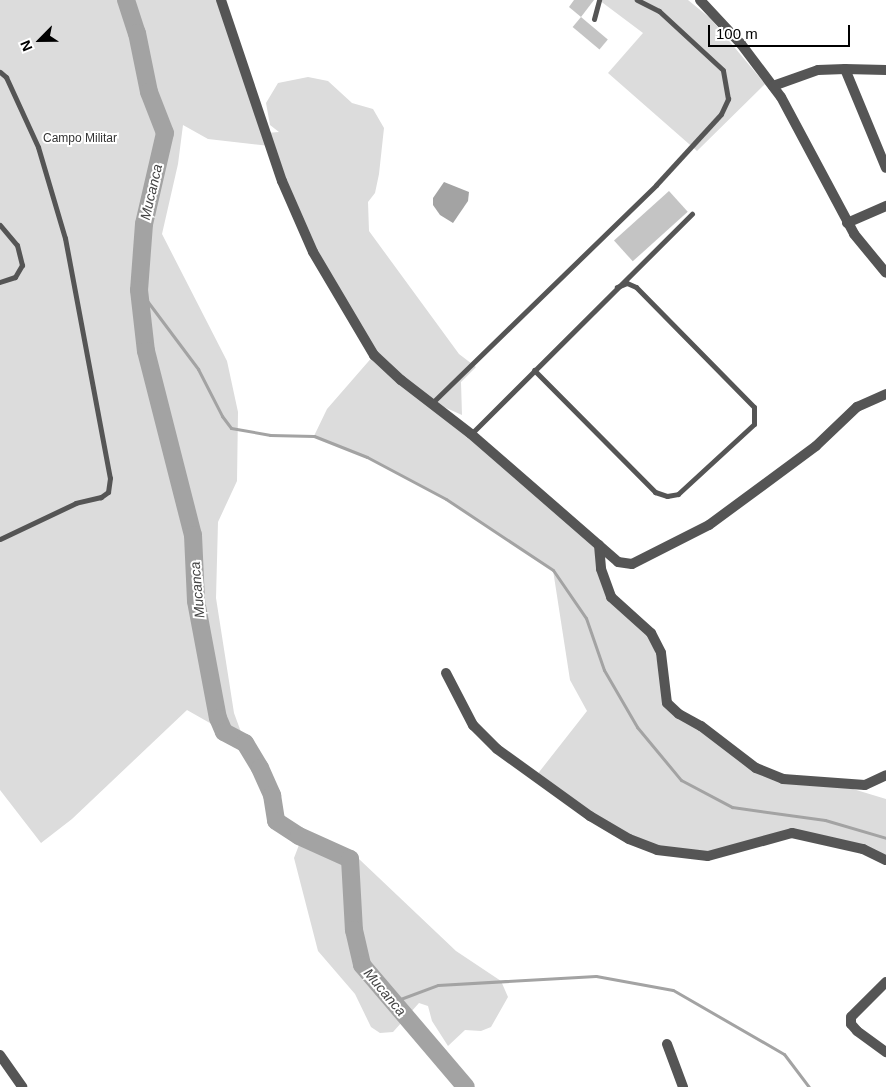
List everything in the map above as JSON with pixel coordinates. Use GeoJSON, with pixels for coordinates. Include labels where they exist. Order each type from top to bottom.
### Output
{"type":"FeatureCollection","features":[{"type":"Feature","properties":{"kind":"street"},"geometry":{"type":"LineString","coordinates":[[221,0],[282,181],[313,252],[374,355],[401,380],[433,402],[471,434],[618,562],[632,564],[709,525],[816,446],[857,407],[886,394]]}},
{"type":"Feature","properties":{"kind":"street"},"geometry":{"type":"LineString","coordinates":[[700,0],[741,44],[773,86],[847,223],[886,273]]}},
{"type":"Feature","properties":{"kind":"street"},"geometry":{"type":"LineString","coordinates":[[845,69],[886,168]]}},
{"type":"Feature","properties":{"kind":"street"},"geometry":{"type":"LineString","coordinates":[[773,86],[818,70],[886,70]]}},
{"type":"Feature","properties":{"kind":"street"},"geometry":{"type":"LineString","coordinates":[[847,223],[886,206]]}},
{"type":"Feature","properties":{"kind":"street"},"geometry":{"type":"LineString","coordinates":[[600,545],[601,569],[611,597],[651,633],[661,654],[667,703],[679,714],[702,726],[756,768],[782,779],[865,785],[886,774]]}},
{"type":"Feature","properties":{"kind":"street"},"geometry":{"type":"LineString","coordinates":[[446,673],[473,726],[497,749],[590,816],[630,839],[657,850],[708,856],[792,833],[863,849],[886,860]]}},
{"type":"Feature","properties":{"kind":"street"},"geometry":{"type":"LineString","coordinates":[[886,982],[851,1017],[857,1031],[886,1052]]}},
{"type":"Feature","properties":{"kind":"street"},"geometry":{"type":"LineString","coordinates":[[667,1044],[684,1087]]}},
{"type":"Feature","properties":{"kind":"street"},"geometry":{"type":"LineString","coordinates":[[0,1055],[21,1087]]}},
{"type":"Feature","properties":{"kind":"lane"},"geometry":{"type":"LineString","coordinates":[[594,19],[599,0]]}},
{"type":"Feature","properties":{"kind":"lane"},"geometry":{"type":"LineString","coordinates":[[433,402],[656,185],[721,114],[728,99],[723,70],[659,11],[637,0]]}},
{"type":"Feature","properties":{"kind":"lane"},"geometry":{"type":"LineString","coordinates":[[0,72],[6,76],[38,147],[65,238],[110,478],[108,492],[101,497],[76,503],[0,539]]}},
{"type":"Feature","properties":{"kind":"lane"},"geometry":{"type":"LineString","coordinates":[[471,434],[692,214]]}},
{"type":"Feature","properties":{"kind":"lane"},"geometry":{"type":"LineString","coordinates":[[0,225],[3,224],[17,245],[22,265],[16,277],[0,282]]}},
{"type":"Feature","properties":{"kind":"lane"},"geometry":{"type":"LineString","coordinates":[[534,370],[655,492],[666,496],[678,494],[754,424],[754,407],[636,287],[627,283],[617,287]]}},
{"type":"Feature","properties":{"kind":"green space","name":"Campo Militar"},"geometry":{"type":"Polygon","coordinates":[[[0,0],[221,0],[266,133],[279,132],[270,125],[266,103],[278,83],[308,77],[328,81],[352,103],[373,109],[384,128],[375,193],[368,202],[369,231],[459,354],[476,367],[461,382],[462,415],[435,403],[599,545],[611,597],[651,633],[667,703],[756,768],[843,786],[886,799],[886,860],[792,833],[708,856],[657,850],[629,839],[536,776],[587,711],[570,680],[553,570],[446,499],[367,457],[314,436],[327,409],[374,355],[313,252],[270,146],[208,139],[183,125],[178,164],[162,234],[227,361],[238,412],[237,481],[218,522],[216,598],[234,713],[245,743],[187,710],[72,819],[41,843],[0,790],[0,0]]]}},
{"type":"Feature","properties":{"kind":"green space"},"geometry":{"type":"Polygon","coordinates":[[[599,0],[688,0],[710,18],[765,84],[697,151],[608,73],[643,33],[599,0]]]}},
{"type":"Feature","properties":{"kind":"green space"},"geometry":{"type":"Polygon","coordinates":[[[302,837],[359,859],[456,951],[501,981],[508,997],[491,1027],[481,1031],[465,1030],[448,1046],[432,1021],[428,1006],[419,1003],[393,1032],[380,1033],[371,1027],[355,994],[318,951],[294,858],[302,837]]]}},
{"type":"Feature","properties":{"kind":"shaded area"},"geometry":{"type":"Polygon","coordinates":[[[444,182],[469,192],[468,201],[453,223],[440,215],[433,205],[433,198],[444,182]]]}},
{"type":"Feature","properties":{"kind":"building"},"geometry":{"type":"Polygon","coordinates":[[[574,0],[594,0],[581,17],[569,7],[574,0]]]}},
{"type":"Feature","properties":{"kind":"building"},"geometry":{"type":"Polygon","coordinates":[[[581,17],[608,39],[599,49],[573,27],[581,17]]]}},
{"type":"Feature","properties":{"kind":"building"},"geometry":{"type":"Polygon","coordinates":[[[669,191],[688,212],[633,261],[614,241],[669,191]]]}},
{"type":"Feature","properties":{"kind":"waterway","name":"Mucanca"},"geometry":{"type":"LineString","coordinates":[[126,0],[137,33],[149,92],[165,133],[144,224],[139,290],[146,351],[193,535],[196,601],[218,718],[224,732],[245,743],[260,768],[272,795],[276,821],[299,836],[350,859],[354,930],[362,965],[466,1087]]}},
{"type":"Feature","properties":{"kind":"waterway"},"geometry":{"type":"LineString","coordinates":[[139,290],[198,369],[222,416],[231,428],[270,435],[314,436],[367,457],[446,499],[553,570],[586,618],[604,670],[637,727],[681,780],[732,807],[825,820],[886,838]]}},
{"type":"Feature","properties":{"kind":"waterway"},"geometry":{"type":"LineString","coordinates":[[395,1001],[438,985],[596,976],[673,990],[784,1054],[809,1087]]}}]}
